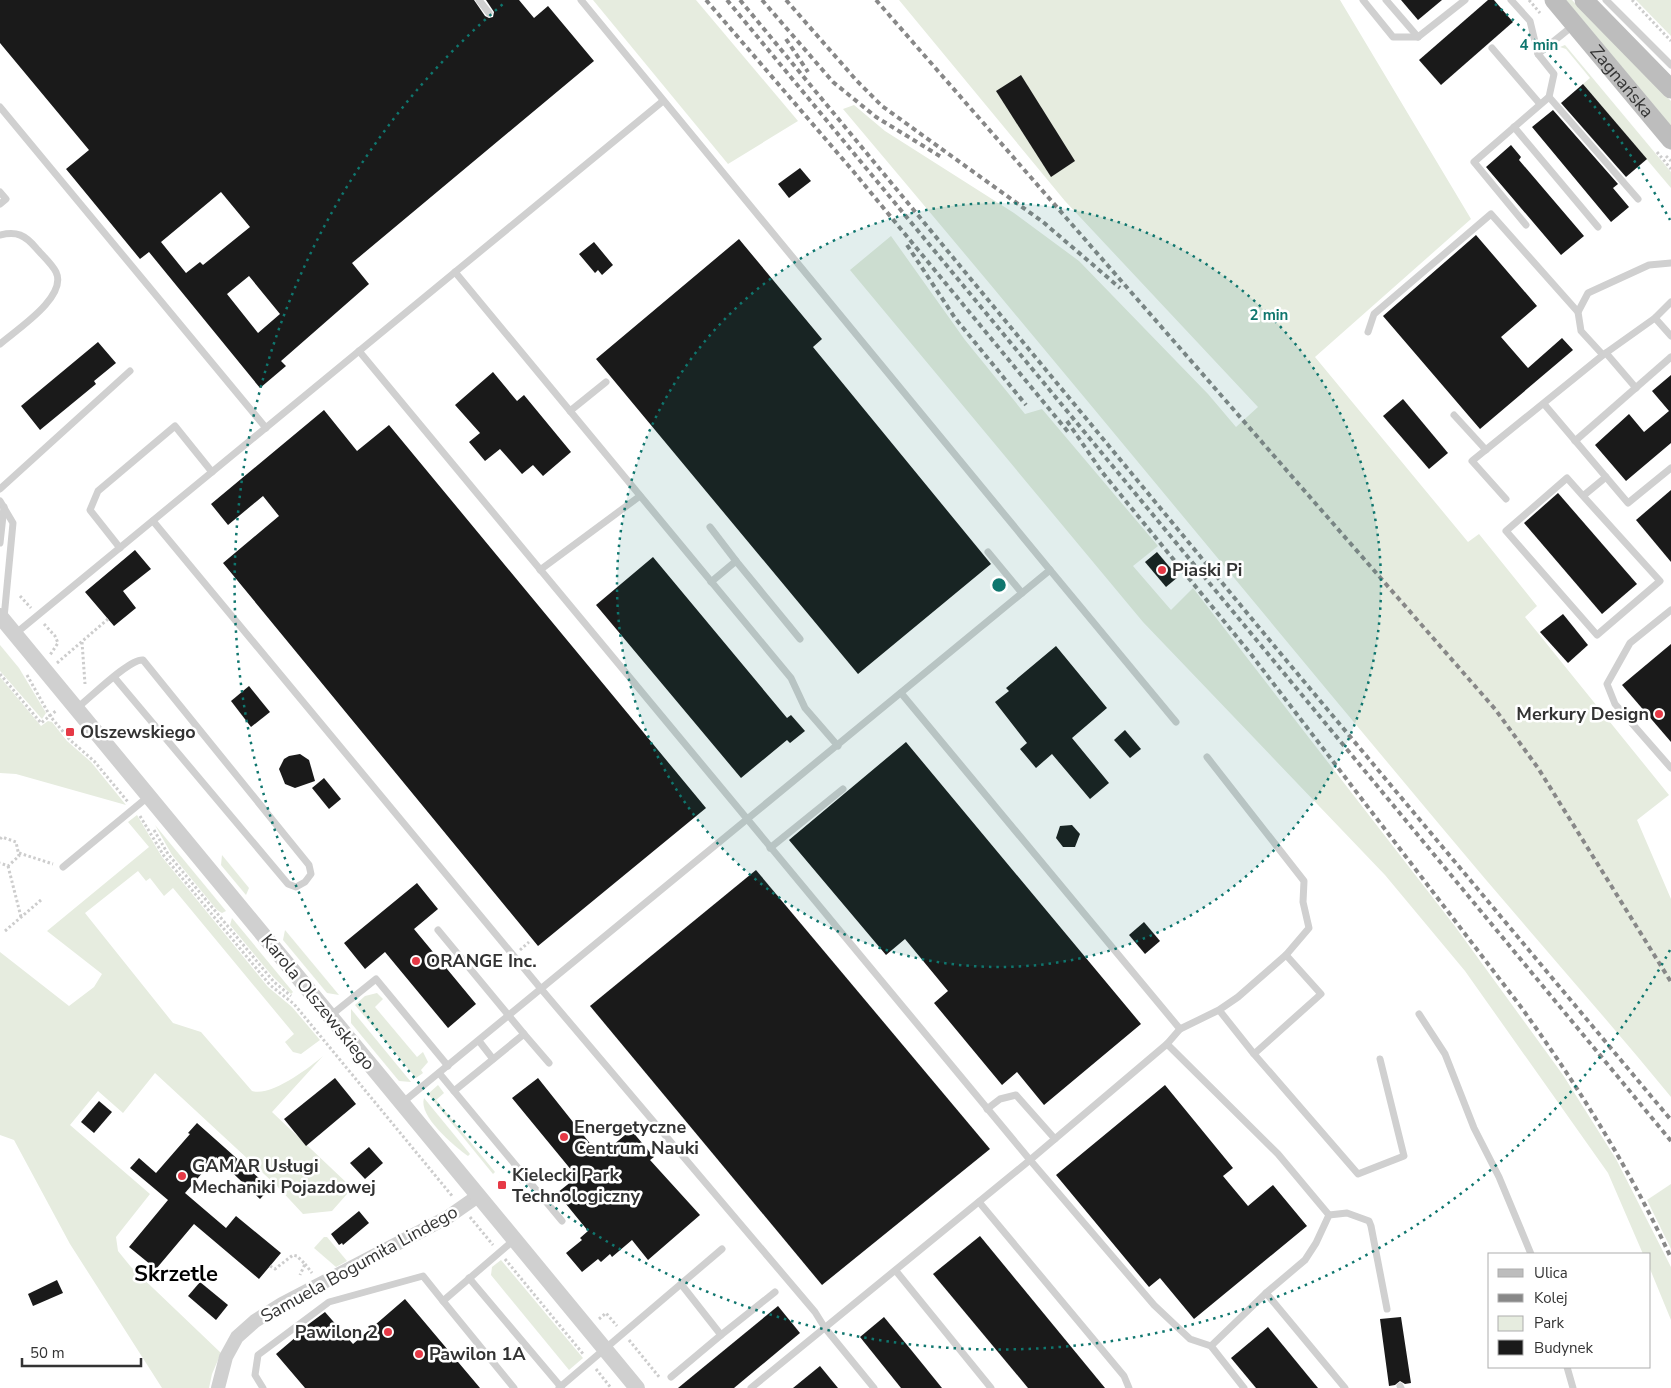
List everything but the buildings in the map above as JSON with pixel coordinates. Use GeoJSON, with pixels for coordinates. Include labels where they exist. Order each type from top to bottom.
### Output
{"type":"FeatureCollection","features":[{"type":"Feature","properties":{"kind":"main road","name":"Zagnańska"},"geometry":{"type":"LineString","coordinates":[[1554,0],[1671,140]]}},
{"type":"Feature","properties":{"kind":"main road","name":"Zagnańska"},"geometry":{"type":"LineString","coordinates":[[1584,0],[1671,89]]}},
{"type":"Feature","properties":{"kind":"street","name":"Karola Olszewskiego"},"geometry":{"type":"LineString","coordinates":[[2,618],[637,1388]]}},
{"type":"Feature","properties":{"kind":"street","name":"Samuela Bogumiła Lindego"},"geometry":{"type":"LineString","coordinates":[[218,1388],[226,1357],[237,1337],[255,1320],[462,1208],[478,1196]]}},
{"type":"Feature","properties":{"kind":"lane"},"geometry":{"type":"LineString","coordinates":[[478,0],[489,13]]}},
{"type":"Feature","properties":{"kind":"lane"},"geometry":{"type":"LineString","coordinates":[[580,0],[1176,722]]}},
{"type":"Feature","properties":{"kind":"lane"},"geometry":{"type":"LineString","coordinates":[[1363,0],[1393,38],[1418,38],[1465,0]]}},
{"type":"Feature","properties":{"kind":"lane"},"geometry":{"type":"LineString","coordinates":[[1386,0],[1418,38]]}},
{"type":"Feature","properties":{"kind":"lane"},"geometry":{"type":"LineString","coordinates":[[1511,0],[1530,21],[1538,54],[1554,74],[1549,97],[1474,162],[1526,225]]}},
{"type":"Feature","properties":{"kind":"lane"},"geometry":{"type":"LineString","coordinates":[[1606,0],[1671,65]]}},
{"type":"Feature","properties":{"kind":"lane"},"geometry":{"type":"LineString","coordinates":[[1538,54],[1575,24]]}},
{"type":"Feature","properties":{"kind":"lane"},"geometry":{"type":"LineString","coordinates":[[1492,48],[1540,104]]}},
{"type":"Feature","properties":{"kind":"lane"},"geometry":{"type":"LineString","coordinates":[[1549,97],[1638,199]]}},
{"type":"Feature","properties":{"kind":"lane"},"geometry":{"type":"LineString","coordinates":[[15,634],[663,101]]}},
{"type":"Feature","properties":{"kind":"lane"},"geometry":{"type":"LineString","coordinates":[[0,107],[266,428]]}},
{"type":"Feature","properties":{"kind":"lane"},"geometry":{"type":"LineString","coordinates":[[1514,127],[1598,227]]}},
{"type":"Feature","properties":{"kind":"lane"},"geometry":{"type":"LineString","coordinates":[[0,192],[6,199],[0,204]]}},
{"type":"Feature","properties":{"kind":"lane"},"geometry":{"type":"LineString","coordinates":[[1368,332],[1374,314],[1491,214],[1578,312],[1581,331],[1636,388]]}},
{"type":"Feature","properties":{"kind":"lane"},"geometry":{"type":"LineString","coordinates":[[0,235],[14,232],[27,238],[56,273],[57,289],[47,304],[0,344]]}},
{"type":"Feature","properties":{"kind":"lane"},"geometry":{"type":"LineString","coordinates":[[1578,312],[1588,294],[1649,265],[1671,263]]}},
{"type":"Feature","properties":{"kind":"lane"},"geometry":{"type":"LineString","coordinates":[[455,272],[791,678],[805,708],[838,746]]}},
{"type":"Feature","properties":{"kind":"lane"},"geometry":{"type":"LineString","coordinates":[[1506,499],[1472,461],[1604,354],[1655,318],[1671,302]]}},
{"type":"Feature","properties":{"kind":"lane"},"geometry":{"type":"LineString","coordinates":[[1655,318],[1671,336]]}},
{"type":"Feature","properties":{"kind":"lane"},"geometry":{"type":"LineString","coordinates":[[360,351],[747,821],[1030,1160],[1154,1305],[1190,1339],[1211,1346],[1244,1388]]}},
{"type":"Feature","properties":{"kind":"lane"},"geometry":{"type":"LineString","coordinates":[[1575,441],[1671,357]]}},
{"type":"Feature","properties":{"kind":"lane"},"geometry":{"type":"LineString","coordinates":[[0,489],[130,371]]}},
{"type":"Feature","properties":{"kind":"lane"},"geometry":{"type":"LineString","coordinates":[[570,411],[606,382]]}},
{"type":"Feature","properties":{"kind":"lane"},"geometry":{"type":"LineString","coordinates":[[1544,404],[1628,504],[1671,468]]}},
{"type":"Feature","properties":{"kind":"lane"},"geometry":{"type":"LineString","coordinates":[[1454,415],[1486,450]]}},
{"type":"Feature","properties":{"kind":"lane"},"geometry":{"type":"LineString","coordinates":[[120,548],[90,510],[98,491],[175,426],[212,472]]}},
{"type":"Feature","properties":{"kind":"lane"},"geometry":{"type":"LineString","coordinates":[[1583,496],[1606,477]]}},
{"type":"Feature","properties":{"kind":"lane"},"geometry":{"type":"LineString","coordinates":[[1567,478],[1583,496],[1660,581],[1597,635],[1506,531],[1567,478]]}},
{"type":"Feature","properties":{"kind":"lane"},"geometry":{"type":"LineString","coordinates":[[540,570],[640,496]]}},
{"type":"Feature","properties":{"kind":"lane"},"geometry":{"type":"LineString","coordinates":[[0,543],[2,504]]}},
{"type":"Feature","properties":{"kind":"lane"},"geometry":{"type":"LineString","coordinates":[[2,504],[13,523],[2,618]]}},
{"type":"Feature","properties":{"kind":"lane"},"geometry":{"type":"LineString","coordinates":[[153,521],[542,990],[815,1312],[825,1328],[874,1388]]}},
{"type":"Feature","properties":{"kind":"lane"},"geometry":{"type":"LineString","coordinates":[[710,527],[800,639]]}},
{"type":"Feature","properties":{"kind":"lane"},"geometry":{"type":"LineString","coordinates":[[988,552],[1022,593]]}},
{"type":"Feature","properties":{"kind":"lane"},"geometry":{"type":"LineString","coordinates":[[711,582],[736,561]]}},
{"type":"Feature","properties":{"kind":"lane"},"geometry":{"type":"LineString","coordinates":[[402,1103],[542,990],[1050,570]]}},
{"type":"Feature","properties":{"kind":"lane"},"geometry":{"type":"LineString","coordinates":[[1671,610],[1630,643],[1607,684],[1615,704],[1671,768]]}},
{"type":"Feature","properties":{"kind":"lane"},"geometry":{"type":"LineString","coordinates":[[77,708],[114,677],[136,660],[146,663],[309,865],[311,874],[305,882],[296,887],[288,884],[114,677]]}},
{"type":"Feature","properties":{"kind":"lane"},"geometry":{"type":"LineString","coordinates":[[901,693],[1180,1029]]}},
{"type":"Feature","properties":{"kind":"lane"},"geometry":{"type":"LineString","coordinates":[[751,1388],[1030,1160],[1167,1044],[1180,1029],[1219,1010],[1238,997],[1286,955],[1309,928],[1303,902],[1304,881],[1207,757]]}},
{"type":"Feature","properties":{"kind":"lane"},"geometry":{"type":"LineString","coordinates":[[770,848],[843,789]]}},
{"type":"Feature","properties":{"kind":"lane"},"geometry":{"type":"LineString","coordinates":[[63,867],[149,796]]}},
{"type":"Feature","properties":{"kind":"lane"},"geometry":{"type":"LineString","coordinates":[[438,930],[549,1063]]}},
{"type":"Feature","properties":{"kind":"lane"},"geometry":{"type":"LineString","coordinates":[[1254,1054],[1322,994],[1286,955]]}},
{"type":"Feature","properties":{"kind":"lane"},"geometry":{"type":"LineString","coordinates":[[330,1016],[376,979],[448,1066]]}},
{"type":"Feature","properties":{"kind":"lane"},"geometry":{"type":"LineString","coordinates":[[1219,1010],[1254,1054],[1358,1174],[1404,1156],[1380,1059]]}},
{"type":"Feature","properties":{"kind":"lane"},"geometry":{"type":"LineString","coordinates":[[1419,1014],[1445,1054],[1474,1128],[1499,1177],[1531,1253]]}},
{"type":"Feature","properties":{"kind":"lane"},"geometry":{"type":"LineString","coordinates":[[454,1091],[524,1034]]}},
{"type":"Feature","properties":{"kind":"lane"},"geometry":{"type":"LineString","coordinates":[[479,1041],[493,1059]]}},
{"type":"Feature","properties":{"kind":"lane"},"geometry":{"type":"LineString","coordinates":[[1167,1044],[1278,1154],[1329,1215]]}},
{"type":"Feature","properties":{"kind":"lane"},"geometry":{"type":"LineString","coordinates":[[439,1073],[562,1221]]}},
{"type":"Feature","properties":{"kind":"lane"},"geometry":{"type":"LineString","coordinates":[[987,1109],[1000,1099],[1016,1095],[1055,1139]]}},
{"type":"Feature","properties":{"kind":"lane"},"geometry":{"type":"LineString","coordinates":[[979,1202],[1124,1376],[1129,1388]]}},
{"type":"Feature","properties":{"kind":"lane"},"geometry":{"type":"LineString","coordinates":[[1329,1215],[1347,1213],[1368,1221],[1371,1226],[1387,1309]]}},
{"type":"Feature","properties":{"kind":"lane"},"geometry":{"type":"LineString","coordinates":[[1211,1346],[1266,1292],[1304,1260],[1316,1243],[1329,1215]]}},
{"type":"Feature","properties":{"kind":"lane"},"geometry":{"type":"LineString","coordinates":[[443,1301],[514,1240]]}},
{"type":"Feature","properties":{"kind":"lane"},"geometry":{"type":"LineString","coordinates":[[469,1278],[560,1387],[722,1249]]}},
{"type":"Feature","properties":{"kind":"lane"},"geometry":{"type":"LineString","coordinates":[[896,1271],[991,1388]]}},
{"type":"Feature","properties":{"kind":"lane"},"geometry":{"type":"LineString","coordinates":[[254,1388],[258,1355],[329,1302],[423,1276],[514,1388]]}},
{"type":"Feature","properties":{"kind":"lane"},"geometry":{"type":"LineString","coordinates":[[681,1284],[721,1335]]}},
{"type":"Feature","properties":{"kind":"lane"},"geometry":{"type":"LineString","coordinates":[[671,1377],[775,1292]]}},
{"type":"Feature","properties":{"kind":"lane"},"geometry":{"type":"LineString","coordinates":[[1266,1292],[1345,1388]]}},
{"type":"Feature","properties":{"kind":"lane"},"geometry":{"type":"LineString","coordinates":[[1567,1368],[1573,1388]]}},
{"type":"Feature","properties":{"kind":"lane"},"geometry":{"type":"LineString","coordinates":[[255,1376],[263,1388]]}},
{"type":"Feature","properties":{"kind":"path"},"geometry":{"type":"LineString","coordinates":[[1632,0],[1671,41]]}},
{"type":"Feature","properties":{"kind":"path"},"geometry":{"type":"LineString","coordinates":[[20,596],[28,604]]}},
{"type":"Feature","properties":{"kind":"path"},"geometry":{"type":"LineString","coordinates":[[63,658],[108,619]]}},
{"type":"Feature","properties":{"kind":"path"},"geometry":{"type":"LineString","coordinates":[[50,630],[58,644],[50,655]]}},
{"type":"Feature","properties":{"kind":"path"},"geometry":{"type":"LineString","coordinates":[[82,642],[85,684]]}},
{"type":"Feature","properties":{"kind":"path"},"geometry":{"type":"LineString","coordinates":[[22,667],[50,716],[70,740],[94,761],[134,809],[164,856],[270,985],[294,1004],[611,1388]]}},
{"type":"Feature","properties":{"kind":"path"},"geometry":{"type":"LineString","coordinates":[[0,674],[41,723],[57,710]]}},
{"type":"Feature","properties":{"kind":"path"},"geometry":{"type":"LineString","coordinates":[[0,839],[2,837],[16,842],[19,856],[8,866]]}},
{"type":"Feature","properties":{"kind":"path"},"geometry":{"type":"LineString","coordinates":[[18,853],[63,867]]}},
{"type":"Feature","properties":{"kind":"path"},"geometry":{"type":"LineString","coordinates":[[0,863],[8,866]]}},
{"type":"Feature","properties":{"kind":"path"},"geometry":{"type":"LineString","coordinates":[[8,866],[21,917]]}},
{"type":"Feature","properties":{"kind":"path"},"geometry":{"type":"LineString","coordinates":[[5,931],[41,900]]}},
{"type":"Feature","properties":{"kind":"path"},"geometry":{"type":"LineString","coordinates":[[270,1266],[275,1269],[292,1255],[297,1256],[305,1264],[300,1275]]}},
{"type":"Feature","properties":{"kind":"path"},"geometry":{"type":"LineString","coordinates":[[598,1320],[606,1313],[663,1381]]}},
{"type":"Feature","properties":{"kind":"green space"},"geometry":{"type":"Polygon","coordinates":[[[593,0],[696,0],[798,121],[728,164],[593,0]]]}},
{"type":"Feature","properties":{"kind":"green space"},"geometry":{"type":"Polygon","coordinates":[[[899,0],[1340,0],[1471,219],[1315,357],[1468,542],[1479,534],[1537,606],[1525,617],[1669,795],[1637,820],[1671,899],[1671,1097],[1444,830],[843,109],[854,105],[885,131],[1014,213],[1079,261],[1208,394],[1236,427],[1258,407],[1065,201],[899,0]]]}},
{"type":"Feature","properties":{"kind":"green space"},"geometry":{"type":"Polygon","coordinates":[[[1566,0],[1572,0],[1671,101],[1671,126],[1566,0]]]}},
{"type":"Feature","properties":{"kind":"green space"},"geometry":{"type":"Polygon","coordinates":[[[1636,0],[1671,0],[1671,36],[1636,0]]]}},
{"type":"Feature","properties":{"kind":"green space"},"geometry":{"type":"Polygon","coordinates":[[[1565,45],[1671,172],[1671,188],[1583,84],[1590,78],[1566,49],[1560,47],[1565,45]]]}},
{"type":"Feature","properties":{"kind":"green space"},"geometry":{"type":"Polygon","coordinates":[[[891,236],[965,340],[1025,414],[1042,409],[1158,546],[1133,566],[1171,610],[1193,588],[1454,925],[1563,1075],[1616,1159],[1671,1267],[1671,1320],[1651,1271],[1651,1253],[1643,1253],[1608,1173],[1465,971],[1385,875],[1143,622],[850,270],[891,236]]]}},
{"type":"Feature","properties":{"kind":"green space"},"geometry":{"type":"Polygon","coordinates":[[[0,645],[19,668],[46,713],[42,719],[0,671],[0,645]]]}},
{"type":"Feature","properties":{"kind":"green space"},"geometry":{"type":"Polygon","coordinates":[[[0,677],[41,726],[48,721],[52,722],[67,741],[91,762],[126,805],[16,774],[0,773],[0,677]]]}},
{"type":"Feature","properties":{"kind":"green space"},"geometry":{"type":"Polygon","coordinates":[[[137,815],[162,857],[268,987],[292,1007],[320,1040],[301,1054],[293,1052],[285,1042],[294,1034],[173,888],[164,896],[150,878],[146,881],[138,871],[85,913],[173,1023],[201,1032],[252,1091],[260,1092],[279,1086],[323,1056],[272,1112],[349,1185],[347,1194],[332,1211],[303,1214],[277,1186],[155,1073],[123,1113],[98,1091],[70,1125],[150,1194],[116,1237],[118,1251],[131,1267],[221,1353],[212,1374],[209,1388],[162,1388],[70,1244],[14,1140],[0,1135],[0,952],[69,1006],[94,987],[102,974],[47,931],[149,847],[128,822],[137,815]]]}},
{"type":"Feature","properties":{"kind":"green space"},"geometry":{"type":"Polygon","coordinates":[[[155,825],[226,911],[222,913],[217,910],[172,855],[155,825]]]}},
{"type":"Feature","properties":{"kind":"green space"},"geometry":{"type":"Polygon","coordinates":[[[222,855],[249,888],[246,895],[221,865],[222,855]]]}},
{"type":"Feature","properties":{"kind":"green space"},"geometry":{"type":"Polygon","coordinates":[[[232,918],[293,992],[291,994],[273,977],[230,925],[232,918]]]}},
{"type":"Feature","properties":{"kind":"green space"},"geometry":{"type":"Polygon","coordinates":[[[285,930],[339,995],[327,993],[283,940],[285,930]]]}},
{"type":"Feature","properties":{"kind":"green space"},"geometry":{"type":"Polygon","coordinates":[[[377,993],[383,999],[375,1007],[417,1057],[423,1052],[428,1062],[421,1070],[423,1073],[416,1078],[355,1005],[365,996],[377,993]]]}},
{"type":"Feature","properties":{"kind":"green space"},"geometry":{"type":"Polygon","coordinates":[[[351,1009],[411,1082],[399,1081],[351,1023],[351,1009]]]}},
{"type":"Feature","properties":{"kind":"green space"},"geometry":{"type":"Polygon","coordinates":[[[438,1085],[444,1093],[436,1100],[495,1172],[493,1174],[428,1094],[438,1085]]]}},
{"type":"Feature","properties":{"kind":"green space"},"geometry":{"type":"Polygon","coordinates":[[[424,1098],[470,1154],[468,1156],[438,1130],[426,1113],[424,1098]]]}},
{"type":"Feature","properties":{"kind":"green space"},"geometry":{"type":"Polygon","coordinates":[[[1671,1184],[1671,1249],[1647,1200],[1671,1184]]]}},
{"type":"Feature","properties":{"kind":"green space"},"geometry":{"type":"Polygon","coordinates":[[[324,1237],[327,1237],[347,1261],[336,1267],[314,1248],[324,1237]]]}},
{"type":"Feature","properties":{"kind":"green space"},"geometry":{"type":"Polygon","coordinates":[[[501,1260],[583,1358],[569,1370],[491,1275],[492,1267],[501,1260]]]}},
{"type":"Feature","properties":{"kind":"railway"},"geometry":{"type":"LineString","coordinates":[[706,0],[853,171],[1069,433]]}},
{"type":"Feature","properties":{"kind":"railway"},"geometry":{"type":"LineString","coordinates":[[727,0],[1671,1141]]}},
{"type":"Feature","properties":{"kind":"railway"},"geometry":{"type":"LineString","coordinates":[[740,0],[1276,648],[1671,1120]]}},
{"type":"Feature","properties":{"kind":"railway"},"geometry":{"type":"LineString","coordinates":[[762,0],[833,82],[876,117],[943,158]]}},
{"type":"Feature","properties":{"kind":"railway"},"geometry":{"type":"LineString","coordinates":[[786,0],[857,81],[882,106],[1043,222],[1120,288]]}},
{"type":"Feature","properties":{"kind":"railway"},"geometry":{"type":"LineString","coordinates":[[876,0],[1495,709],[1538,768],[1671,982]]}},
{"type":"Feature","properties":{"kind":"railway"},"geometry":{"type":"LineString","coordinates":[[786,39],[808,72]]}},
{"type":"Feature","properties":{"kind":"railway"},"geometry":{"type":"LineString","coordinates":[[907,245],[955,318],[1026,405]]}},
{"type":"Feature","properties":{"kind":"railway"},"geometry":{"type":"LineString","coordinates":[[1067,421],[1102,472],[1250,653],[1521,1007],[1563,1067],[1621,1160],[1671,1258]]}},
{"type":"Feature","properties":{"kind":"place","name":"Piaski Pi"},"geometry":{"type":"Point","coordinates":[1162,570]}},
{"type":"Feature","properties":{"kind":"place","name":"Merkury Design"},"geometry":{"type":"Point","coordinates":[1659,714]}},
{"type":"Feature","properties":{"kind":"place","name":"Olszewskiego"},"geometry":{"type":"Point","coordinates":[70,732]}},
{"type":"Feature","properties":{"kind":"place","name":"ORANGE Inc."},"geometry":{"type":"Point","coordinates":[416,961]}},
{"type":"Feature","properties":{"kind":"place","name":"Energetyczne Centrum Nauki"},"geometry":{"type":"Point","coordinates":[564,1137]}},
{"type":"Feature","properties":{"kind":"place","name":"GAMAR Usługi Mechaniki Pojazdowej"},"geometry":{"type":"Point","coordinates":[182,1176]}},
{"type":"Feature","properties":{"kind":"place","name":"Kielecki Park Technologiczny"},"geometry":{"type":"Point","coordinates":[502,1185]}},
{"type":"Feature","properties":{"kind":"place","name":"Pawilon 2"},"geometry":{"type":"Point","coordinates":[388,1332]}},
{"type":"Feature","properties":{"kind":"place","name":"Pawilon 1A"},"geometry":{"type":"Point","coordinates":[419,1354]}},
{"type":"Feature","properties":{"kind":"district","name":"Skrzetle"},"geometry":{"type":"Point","coordinates":[176,1273]}}]}
